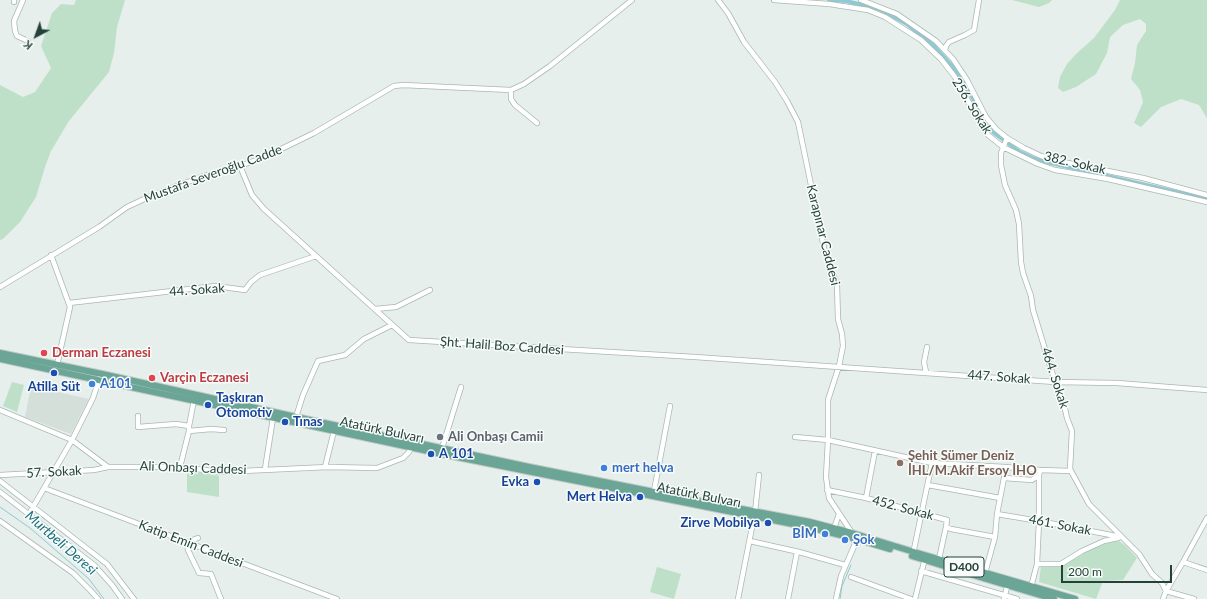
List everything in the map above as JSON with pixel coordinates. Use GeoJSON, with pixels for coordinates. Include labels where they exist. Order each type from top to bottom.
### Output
{"type":"FeatureCollection","features":[{"type":"Feature","properties":{"kind":"main road","name":"Atatürk Bulvarı"},"geometry":{"type":"LineString","coordinates":[[0,353],[57,365],[194,400],[273,418],[412,445],[442,448],[754,514]]}},
{"type":"Feature","properties":{"kind":"main road","name":"Atatürk Bulvarı"},"geometry":{"type":"LineString","coordinates":[[0,359],[101,377],[296,417],[532,473],[754,514],[810,522],[853,535]]}},
{"type":"Feature","properties":{"kind":"main road","name":"D400"},"geometry":{"type":"LineString","coordinates":[[853,535],[1008,583],[1054,599]]}},
{"type":"Feature","properties":{"kind":"main road","name":"D400"},"geometry":{"type":"LineString","coordinates":[[925,557],[939,559],[1008,583],[1031,587],[1075,599]]}},
{"type":"Feature","properties":{"kind":"street"},"geometry":{"type":"LineString","coordinates":[[23,0],[14,21],[15,31],[17,36],[28,41]]}},
{"type":"Feature","properties":{"kind":"street"},"geometry":{"type":"LineString","coordinates":[[537,123],[510,99],[511,90],[524,84],[550,66],[632,0]]}},
{"type":"Feature","properties":{"kind":"street","name":"Karapınar Caddesi"},"geometry":{"type":"LineString","coordinates":[[718,0],[744,42],[788,101],[798,122],[822,241],[837,285],[838,319],[842,334],[843,346],[839,366],[828,400],[827,490],[829,498],[853,535]]}},
{"type":"Feature","properties":{"kind":"street","name":"256. Sokak"},"geometry":{"type":"LineString","coordinates":[[774,0],[829,4],[868,10],[885,17],[916,37],[941,59],[955,77],[988,135],[1004,146],[1038,164],[1056,170],[1108,179],[1207,202]]}},
{"type":"Feature","properties":{"kind":"street","name":"382. Sokak"},"geometry":{"type":"LineString","coordinates":[[861,0],[897,14],[936,41],[953,59],[967,80],[986,116],[996,129],[1007,138],[1024,148],[1041,156],[1056,160],[1143,178],[1207,196]]}},
{"type":"Feature","properties":{"kind":"street"},"geometry":{"type":"LineString","coordinates":[[945,50],[949,42],[974,30],[979,0]]}},
{"type":"Feature","properties":{"kind":"street","name":"Mustafa Severoğlu Cadde"},"geometry":{"type":"LineString","coordinates":[[0,287],[99,227],[127,207],[153,195],[201,177],[240,166],[267,156],[314,134],[394,86],[403,85],[511,90]]}},
{"type":"Feature","properties":{"kind":"street","name":"464. Sokak"},"geometry":{"type":"LineString","coordinates":[[1007,138],[1001,153],[1001,165],[1005,185],[1016,210],[1019,224],[1023,273],[1055,382],[1072,431],[1070,469],[1089,504],[1139,554],[1152,574],[1162,583],[1166,591]]}},
{"type":"Feature","properties":{"kind":"street","name":"Şht. Halil Boz Caddesi"},"geometry":{"type":"LineString","coordinates":[[240,166],[252,195],[264,209],[409,340],[839,366]]}},
{"type":"Feature","properties":{"kind":"street"},"geometry":{"type":"LineString","coordinates":[[51,255],[70,307],[57,365]]}},
{"type":"Feature","properties":{"kind":"street","name":"44. Sokak"},"geometry":{"type":"LineString","coordinates":[[69,303],[216,286],[245,290],[251,282],[260,275],[316,256]]}},
{"type":"Feature","properties":{"kind":"street"},"geometry":{"type":"LineString","coordinates":[[375,309],[396,307],[430,290]]}},
{"type":"Feature","properties":{"kind":"street"},"geometry":{"type":"LineString","coordinates":[[296,417],[303,395],[318,362],[345,354],[364,339],[392,325]]}},
{"type":"Feature","properties":{"kind":"street"},"geometry":{"type":"LineString","coordinates":[[926,372],[924,362],[927,347]]}},
{"type":"Feature","properties":{"kind":"street","name":"447. Sokak"},"geometry":{"type":"LineString","coordinates":[[839,366],[1055,382],[1117,383],[1207,390]]}},
{"type":"Feature","properties":{"kind":"street"},"geometry":{"type":"LineString","coordinates":[[32,510],[72,440],[93,398],[101,377]]}},
{"type":"Feature","properties":{"kind":"street"},"geometry":{"type":"LineString","coordinates":[[442,448],[460,386]]}},
{"type":"Feature","properties":{"kind":"street"},"geometry":{"type":"LineString","coordinates":[[180,466],[194,400]]}},
{"type":"Feature","properties":{"kind":"street"},"geometry":{"type":"LineString","coordinates":[[654,492],[670,406]]}},
{"type":"Feature","properties":{"kind":"street"},"geometry":{"type":"LineString","coordinates":[[0,410],[72,440],[108,467]]}},
{"type":"Feature","properties":{"kind":"street"},"geometry":{"type":"LineString","coordinates":[[138,416],[138,427],[176,424],[189,428],[224,430]]}},
{"type":"Feature","properties":{"kind":"street"},"geometry":{"type":"LineString","coordinates":[[265,469],[273,418]]}},
{"type":"Feature","properties":{"kind":"street"},"geometry":{"type":"LineString","coordinates":[[325,467],[334,431]]}},
{"type":"Feature","properties":{"kind":"street"},"geometry":{"type":"LineString","coordinates":[[795,437],[828,440],[932,463],[1071,471]]}},
{"type":"Feature","properties":{"kind":"street","name":"Ali Onbaşı Caddesi"},"geometry":{"type":"LineString","coordinates":[[108,467],[180,466],[221,472],[325,467],[377,468],[403,458],[410,452],[412,445]]}},
{"type":"Feature","properties":{"kind":"street"},"geometry":{"type":"LineString","coordinates":[[866,498],[875,451]]}},
{"type":"Feature","properties":{"kind":"street"},"geometry":{"type":"LineString","coordinates":[[913,554],[932,463]]}},
{"type":"Feature","properties":{"kind":"street","name":"57. Sokak"},"geometry":{"type":"LineString","coordinates":[[0,475],[94,470],[108,467]]}},
{"type":"Feature","properties":{"kind":"street"},"geometry":{"type":"LineString","coordinates":[[985,574],[995,538],[997,514],[1004,478],[1004,467]]}},
{"type":"Feature","properties":{"kind":"street"},"geometry":{"type":"LineString","coordinates":[[1031,587],[1037,564],[1040,470]]}},
{"type":"Feature","properties":{"kind":"street"},"geometry":{"type":"LineString","coordinates":[[738,599],[750,541],[759,475]]}},
{"type":"Feature","properties":{"kind":"street"},"geometry":{"type":"LineString","coordinates":[[1004,478],[1032,480],[1039,475]]}},
{"type":"Feature","properties":{"kind":"street"},"geometry":{"type":"LineString","coordinates":[[0,481],[97,568],[122,599]]}},
{"type":"Feature","properties":{"kind":"street"},"geometry":{"type":"LineString","coordinates":[[928,485],[1000,498]]}},
{"type":"Feature","properties":{"kind":"street","name":"Katip Emin Caddesi"},"geometry":{"type":"LineString","coordinates":[[44,488],[337,599]]}},
{"type":"Feature","properties":{"kind":"street","name":"452. Sokak"},"geometry":{"type":"LineString","coordinates":[[827,490],[866,498],[947,520],[946,527],[951,529],[995,538]]}},
{"type":"Feature","properties":{"kind":"street"},"geometry":{"type":"LineString","coordinates":[[0,492],[32,510],[107,564],[134,599]]}},
{"type":"Feature","properties":{"kind":"street"},"geometry":{"type":"LineString","coordinates":[[833,530],[839,514]]}},
{"type":"Feature","properties":{"kind":"street","name":"461. Sokak"},"geometry":{"type":"LineString","coordinates":[[997,514],[1122,537]]}},
{"type":"Feature","properties":{"kind":"street"},"geometry":{"type":"LineString","coordinates":[[1163,599],[1207,518]]}},
{"type":"Feature","properties":{"kind":"street"},"geometry":{"type":"LineString","coordinates":[[0,521],[73,573],[98,599]]}},
{"type":"Feature","properties":{"kind":"street"},"geometry":{"type":"LineString","coordinates":[[939,559],[946,527]]}},
{"type":"Feature","properties":{"kind":"street"},"geometry":{"type":"LineString","coordinates":[[836,599],[845,565],[855,544],[853,535]]}},
{"type":"Feature","properties":{"kind":"street"},"geometry":{"type":"LineString","coordinates":[[1037,564],[1061,564],[1082,551],[1104,541],[1122,537]]}},
{"type":"Feature","properties":{"kind":"street"},"geometry":{"type":"LineString","coordinates":[[198,538],[187,542],[188,550],[199,573],[211,574],[221,599]]}},
{"type":"Feature","properties":{"kind":"street"},"geometry":{"type":"LineString","coordinates":[[750,541],[845,565]]}},
{"type":"Feature","properties":{"kind":"street"},"geometry":{"type":"LineString","coordinates":[[788,599],[797,552]]}},
{"type":"Feature","properties":{"kind":"street"},"geometry":{"type":"LineString","coordinates":[[915,599],[925,557]]}},
{"type":"Feature","properties":{"kind":"street"},"geometry":{"type":"LineString","coordinates":[[1183,562],[1207,570]]}},
{"type":"Feature","properties":{"kind":"street"},"geometry":{"type":"LineString","coordinates":[[921,571],[1004,597],[1017,599]]}},
{"type":"Feature","properties":{"kind":"street"},"geometry":{"type":"LineString","coordinates":[[851,577],[911,599]]}},
{"type":"Feature","properties":{"kind":"street"},"geometry":{"type":"LineString","coordinates":[[1004,597],[1008,583]]}},
{"type":"Feature","properties":{"kind":"street"},"geometry":{"type":"LineString","coordinates":[[1166,591],[1194,599]]}},
{"type":"Feature","properties":{"kind":"shaded area"},"geometry":{"type":"Polygon","coordinates":[[[31,386],[89,399],[71,434],[25,417],[31,386]]]}},
{"type":"Feature","properties":{"kind":"green space"},"geometry":{"type":"Polygon","coordinates":[[[76,0],[125,0],[117,27],[114,53],[109,72],[69,121],[51,151],[36,197],[20,222],[3,239],[0,240],[0,85],[23,97],[35,92],[51,68],[41,46],[52,13],[61,4],[74,5],[76,0]]]}},
{"type":"Feature","properties":{"kind":"green space"},"geometry":{"type":"Polygon","coordinates":[[[1012,0],[1052,0],[1049,3],[1039,7],[1012,0]]]}},
{"type":"Feature","properties":{"kind":"green space"},"geometry":{"type":"Polygon","coordinates":[[[1120,0],[1207,0],[1207,118],[1199,105],[1181,99],[1161,107],[1141,127],[1134,123],[1143,102],[1140,90],[1131,79],[1137,45],[1146,31],[1146,24],[1140,19],[1123,25],[1110,37],[1107,53],[1096,74],[1076,87],[1063,92],[1058,88],[1060,77],[1067,64],[1094,38],[1115,10],[1120,0]]]}},
{"type":"Feature","properties":{"kind":"green space"},"geometry":{"type":"Polygon","coordinates":[[[12,382],[24,385],[17,412],[3,406],[12,382]]]}},
{"type":"Feature","properties":{"kind":"green space"},"geometry":{"type":"Polygon","coordinates":[[[187,470],[219,476],[219,497],[187,492],[187,470]]]}},
{"type":"Feature","properties":{"kind":"green space"},"geometry":{"type":"Polygon","coordinates":[[[1119,541],[1137,558],[1123,580],[1103,581],[1096,599],[1039,582],[1041,566],[1060,567],[1092,549],[1111,542],[1119,541]]]}},
{"type":"Feature","properties":{"kind":"green space"},"geometry":{"type":"Polygon","coordinates":[[[657,567],[681,574],[674,599],[650,592],[657,567]]]}},
{"type":"Feature","properties":{"kind":"waterway"},"geometry":{"type":"LineString","coordinates":[[829,0],[846,1],[879,9],[907,24],[934,46],[953,67],[970,93],[990,130],[1020,152],[1035,159],[1207,199]]}},
{"type":"Feature","properties":{"kind":"waterway"},"geometry":{"type":"LineString","coordinates":[[16,496],[31,508]]}},
{"type":"Feature","properties":{"kind":"waterway","name":"Murtbeli Deresi"},"geometry":{"type":"LineString","coordinates":[[0,507],[30,528],[89,579],[104,599]]}},
{"type":"Feature","properties":{"kind":"waterway"},"geometry":{"type":"LineString","coordinates":[[33,510],[107,567]]}},
{"type":"Feature","properties":{"kind":"waterway"},"geometry":{"type":"LineString","coordinates":[[840,599],[842,586],[851,565]]}},
{"type":"Feature","properties":{"kind":"place","name":"Derman Eczanesi"},"geometry":{"type":"Point","coordinates":[44,353]}},
{"type":"Feature","properties":{"kind":"place","name":"Atilla Süt"},"geometry":{"type":"Point","coordinates":[54,373]}},
{"type":"Feature","properties":{"kind":"place","name":"Varçin Eczanesi"},"geometry":{"type":"Point","coordinates":[152,378]}},
{"type":"Feature","properties":{"kind":"place","name":"A101"},"geometry":{"type":"Point","coordinates":[92,384]}},
{"type":"Feature","properties":{"kind":"place","name":"Taşkıran Otomotiv"},"geometry":{"type":"Point","coordinates":[208,405]}},
{"type":"Feature","properties":{"kind":"place","name":"Tınas"},"geometry":{"type":"Point","coordinates":[285,422]}},
{"type":"Feature","properties":{"kind":"place","name":"Ali Onbaşı Camii"},"geometry":{"type":"Point","coordinates":[440,437]}},
{"type":"Feature","properties":{"kind":"place","name":"A 101"},"geometry":{"type":"Point","coordinates":[431,454]}},
{"type":"Feature","properties":{"kind":"place","name":"Şehit Sümer Deniz İHL/M.Akif Ersoy İHO"},"geometry":{"type":"Point","coordinates":[900,463]}},
{"type":"Feature","properties":{"kind":"place","name":"mert helva"},"geometry":{"type":"Point","coordinates":[604,468]}},
{"type":"Feature","properties":{"kind":"place","name":"Evka"},"geometry":{"type":"Point","coordinates":[537,482]}},
{"type":"Feature","properties":{"kind":"place","name":"Mert Helva"},"geometry":{"type":"Point","coordinates":[640,497]}},
{"type":"Feature","properties":{"kind":"place","name":"Zirve Mobilya"},"geometry":{"type":"Point","coordinates":[768,523]}},
{"type":"Feature","properties":{"kind":"place","name":"BİM"},"geometry":{"type":"Point","coordinates":[825,534]}},
{"type":"Feature","properties":{"kind":"place","name":"Şok"},"geometry":{"type":"Point","coordinates":[845,540]}}]}
